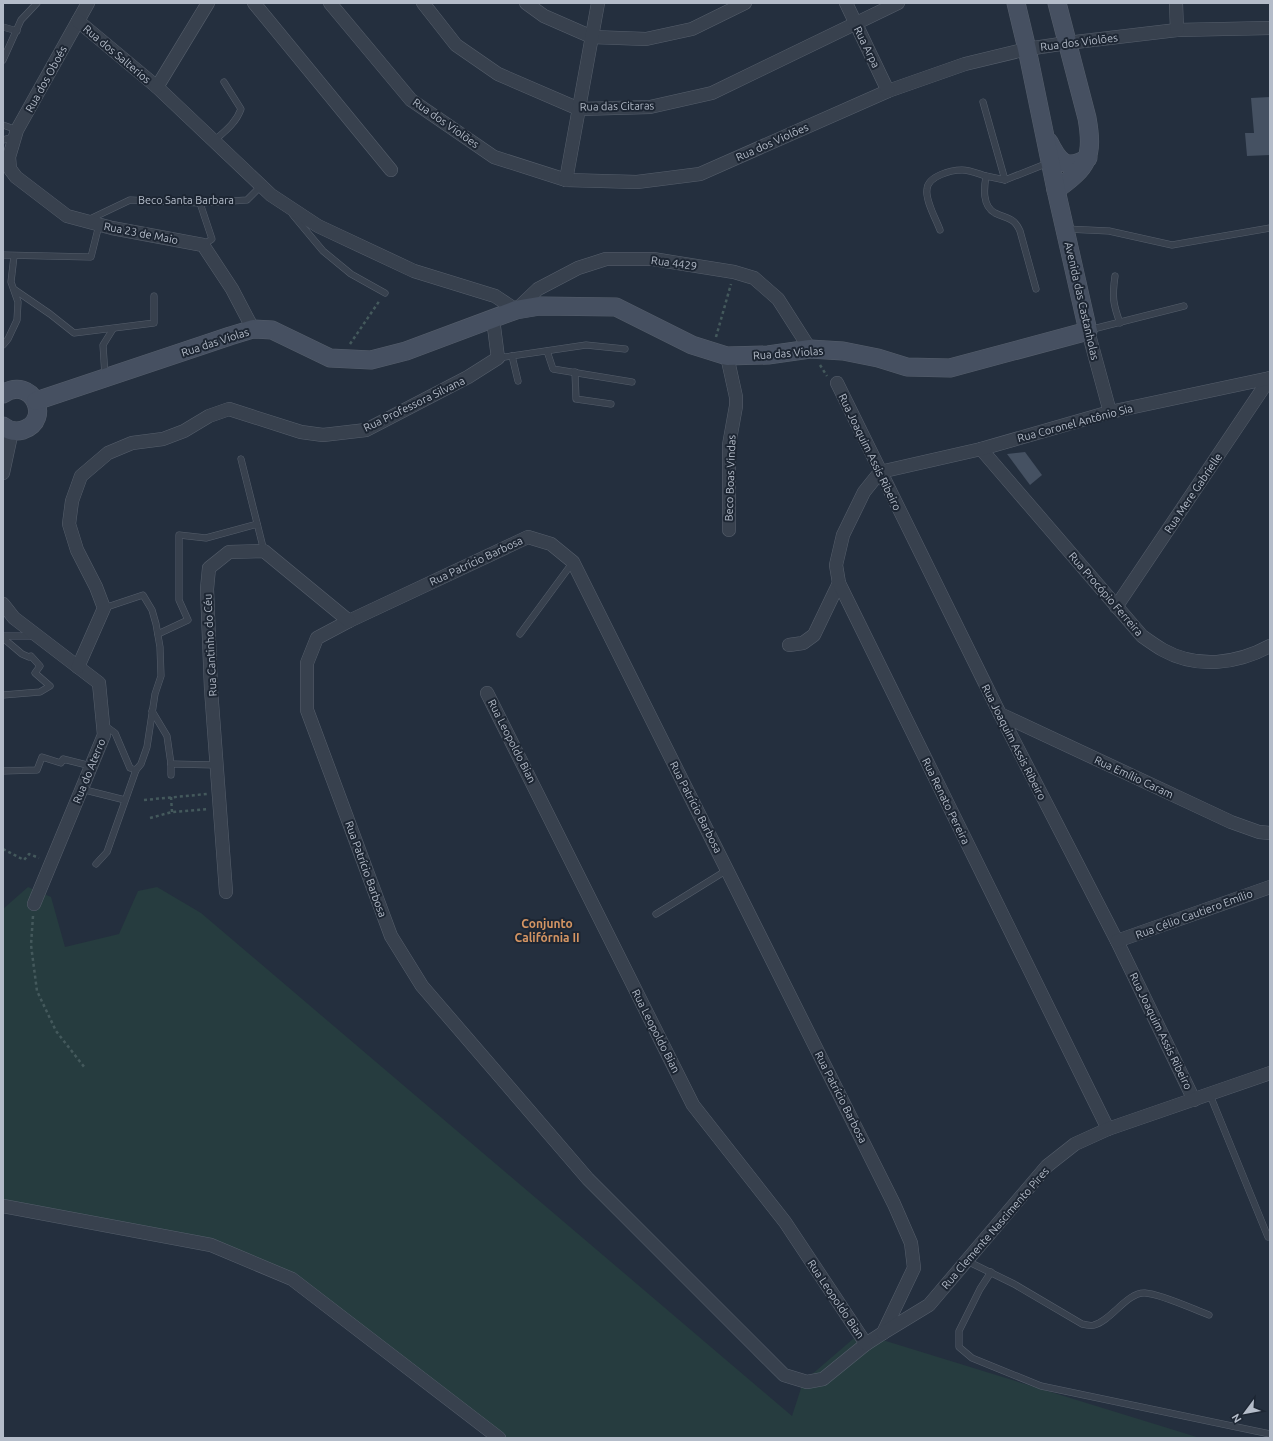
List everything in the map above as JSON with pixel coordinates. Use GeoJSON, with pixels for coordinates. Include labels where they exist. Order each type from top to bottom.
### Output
{"type":"FeatureCollection","features":[{"type":"Feature","properties":{"kind":"street","name":"Rua dos Oboés"},"geometry":{"type":"LineString","coordinates":[[8,166],[12,136],[88,3]]}},
{"type":"Feature","properties":{"kind":"street"},"geometry":{"type":"LineString","coordinates":[[208,3],[157,87],[271,195],[325,229],[414,271],[495,296],[516,310]]}},
{"type":"Feature","properties":{"kind":"street"},"geometry":{"type":"LineString","coordinates":[[254,3],[391,170]]}},
{"type":"Feature","properties":{"kind":"street","name":"Rua dos Violões"},"geometry":{"type":"LineString","coordinates":[[330,3],[411,100],[494,157],[566,180],[636,182],[700,174],[888,91],[965,64],[1027,49],[1177,30],[1270,28]]}},
{"type":"Feature","properties":{"kind":"street","name":"Rua das Citaras"},"geometry":{"type":"LineString","coordinates":[[423,3],[456,45],[498,74],[579,109],[650,107],[712,93],[898,3]]}},
{"type":"Feature","properties":{"kind":"street"},"geometry":{"type":"LineString","coordinates":[[526,3],[544,16],[592,37],[646,39],[692,29],[745,3]]}},
{"type":"Feature","properties":{"kind":"street"},"geometry":{"type":"LineString","coordinates":[[566,180],[598,3]]}},
{"type":"Feature","properties":{"kind":"street","name":"Rua Arpa"},"geometry":{"type":"LineString","coordinates":[[846,3],[888,91]]}},
{"type":"Feature","properties":{"kind":"street","name":"Avenida das Castanholas"},"geometry":{"type":"LineString","coordinates":[[1016,3],[1088,331],[1110,412]]}},
{"type":"Feature","properties":{"kind":"street"},"geometry":{"type":"LineString","coordinates":[[1056,190],[1073,178],[1088,158],[1090,133],[1057,3]]}},
{"type":"Feature","properties":{"kind":"street"},"geometry":{"type":"LineString","coordinates":[[1176,3],[1177,30]]}},
{"type":"Feature","properties":{"kind":"street","name":"Rua dos Salterios"},"geometry":{"type":"LineString","coordinates":[[78,21],[157,87]]}},
{"type":"Feature","properties":{"kind":"street"},"geometry":{"type":"LineString","coordinates":[[1043,129],[1056,155],[1061,161],[1070,165],[1076,164],[1088,158]]}},
{"type":"Feature","properties":{"kind":"street","name":"Rua 23 de Maio"},"geometry":{"type":"LineString","coordinates":[[8,166],[16,177],[67,216],[112,228],[203,245]]}},
{"type":"Feature","properties":{"kind":"street"},"geometry":{"type":"LineString","coordinates":[[203,245],[232,289],[253,329]]}},
{"type":"Feature","properties":{"kind":"street","name":"Rua 4429"},"geometry":{"type":"LineString","coordinates":[[516,310],[538,289],[578,268],[606,259],[653,259],[734,272],[754,278],[778,298],[810,349]]}},
{"type":"Feature","properties":{"kind":"street","name":"Rua das Violas"},"geometry":{"type":"LineString","coordinates":[[37,405],[72,389],[253,329],[272,330],[330,358],[371,360],[406,351],[516,310],[540,306],[616,307],[692,345],[720,354],[768,355],[810,349],[843,351],[878,358],[907,367],[950,368],[1088,331]]}},
{"type":"Feature","properties":{"kind":"street"},"geometry":{"type":"LineString","coordinates":[[493,319],[498,358]]}},
{"type":"Feature","properties":{"kind":"street","name":"Beco Boas Vindas"},"geometry":{"type":"LineString","coordinates":[[720,354],[736,397],[736,406],[729,445],[729,530]]}},
{"type":"Feature","properties":{"kind":"street","name":"Rua Professora Silvana"},"geometry":{"type":"LineString","coordinates":[[104,608],[96,587],[77,550],[69,524],[72,501],[81,476],[108,453],[132,443],[163,439],[184,431],[209,416],[229,409],[301,432],[323,435],[366,430],[468,377],[498,358]]}},
{"type":"Feature","properties":{"kind":"street","name":"Rua Coronel Antônio Sia"},"geometry":{"type":"LineString","coordinates":[[880,472],[981,449],[1110,412],[1270,378]]}},
{"type":"Feature","properties":{"kind":"street","name":"Rua Mere Gabrielle"},"geometry":{"type":"LineString","coordinates":[[1116,607],[1270,378]]}},
{"type":"Feature","properties":{"kind":"street","name":"Rua Joaquim Assis Ribeiro"},"geometry":{"type":"LineString","coordinates":[[837,383],[1000,714],[1117,941],[1194,1100]]}},
{"type":"Feature","properties":{"kind":"street"},"geometry":{"type":"LineString","coordinates":[[3,473],[7,428],[20,431],[27,429],[33,424],[37,417],[37,405],[31,395],[24,390],[17,389],[5,391]]}},
{"type":"Feature","properties":{"kind":"street","name":"Rua Procópio Ferreira"},"geometry":{"type":"LineString","coordinates":[[981,449],[1142,636],[1164,650],[1185,659],[1205,662],[1223,662],[1249,656],[1270,646]]}},
{"type":"Feature","properties":{"kind":"street","name":"Rua Renato Pereira"},"geometry":{"type":"LineString","coordinates":[[880,472],[864,492],[843,535],[836,565],[839,583],[1108,1130]]}},
{"type":"Feature","properties":{"kind":"street","name":"Rua Patrício Barbosa"},"geometry":{"type":"LineString","coordinates":[[528,537],[551,544],[573,562],[890,1197],[911,1243],[914,1268],[883,1333],[866,1344],[823,1379],[807,1382],[784,1375],[588,1179],[422,986],[391,936],[307,710],[307,663],[317,638],[349,621],[528,537]]}},
{"type":"Feature","properties":{"kind":"street"},"geometry":{"type":"LineString","coordinates":[[264,551],[349,621]]}},
{"type":"Feature","properties":{"kind":"street","name":"Rua Cantinho do Céu"},"geometry":{"type":"LineString","coordinates":[[226,892],[211,689],[207,589],[209,568],[230,552],[264,551]]}},
{"type":"Feature","properties":{"kind":"street"},"geometry":{"type":"LineString","coordinates":[[789,645],[804,643],[814,635],[839,583]]}},
{"type":"Feature","properties":{"kind":"street","name":"Rua do Aterro"},"geometry":{"type":"LineString","coordinates":[[3,604],[14,618],[99,683],[104,735],[34,904]]}},
{"type":"Feature","properties":{"kind":"street"},"geometry":{"type":"LineString","coordinates":[[78,667],[104,608]]}},
{"type":"Feature","properties":{"kind":"street","name":"Rua Leopoldo Bian"},"geometry":{"type":"LineString","coordinates":[[487,693],[693,1105],[785,1222],[866,1344]]}},
{"type":"Feature","properties":{"kind":"street","name":"Rua Emílio Caram"},"geometry":{"type":"LineString","coordinates":[[1000,714],[1230,822],[1259,832],[1270,833]]}},
{"type":"Feature","properties":{"kind":"street","name":"Rua Célio Cautiero Emílio"},"geometry":{"type":"LineString","coordinates":[[1117,941],[1270,887]]}},
{"type":"Feature","properties":{"kind":"street","name":"Rua Clemente Nascimento Pires"},"geometry":{"type":"LineString","coordinates":[[883,1333],[929,1305],[1047,1166],[1075,1144],[1108,1130],[1270,1073]]}},
{"type":"Feature","properties":{"kind":"street"},"geometry":{"type":"LineString","coordinates":[[3,1206],[211,1245],[292,1279],[499,1438]]}},
{"type":"Feature","properties":{"kind":"lane"},"geometry":{"type":"LineString","coordinates":[[3,60],[21,20],[37,3]]}},
{"type":"Feature","properties":{"kind":"lane"},"geometry":{"type":"LineString","coordinates":[[3,27],[17,31]]}},
{"type":"Feature","properties":{"kind":"lane"},"geometry":{"type":"LineString","coordinates":[[214,141],[233,124],[238,117],[241,108],[224,82]]}},
{"type":"Feature","properties":{"kind":"lane"},"geometry":{"type":"LineString","coordinates":[[983,102],[1005,180]]}},
{"type":"Feature","properties":{"kind":"lane"},"geometry":{"type":"LineString","coordinates":[[3,125],[12,136]]}},
{"type":"Feature","properties":{"kind":"lane"},"geometry":{"type":"LineString","coordinates":[[940,230],[927,197],[926,189],[929,182],[938,175],[962,170],[1005,180],[1050,162]]}},
{"type":"Feature","properties":{"kind":"lane"},"geometry":{"type":"LineString","coordinates":[[986,176],[984,192],[988,206],[994,213],[1012,220],[1017,224],[1036,289]]}},
{"type":"Feature","properties":{"kind":"lane","name":"Beco Santa Barbara"},"geometry":{"type":"LineString","coordinates":[[85,221],[130,200],[200,203],[247,200],[262,185]]}},
{"type":"Feature","properties":{"kind":"lane"},"geometry":{"type":"LineString","coordinates":[[282,202],[323,250],[351,274],[385,293]]}},
{"type":"Feature","properties":{"kind":"lane"},"geometry":{"type":"LineString","coordinates":[[200,203],[212,239],[203,245]]}},
{"type":"Feature","properties":{"kind":"lane"},"geometry":{"type":"LineString","coordinates":[[3,255],[91,257],[100,225]]}},
{"type":"Feature","properties":{"kind":"lane"},"geometry":{"type":"LineString","coordinates":[[1065,229],[1109,231],[1172,245],[1270,228]]}},
{"type":"Feature","properties":{"kind":"lane"},"geometry":{"type":"LineString","coordinates":[[3,345],[8,339],[17,320],[18,302],[11,282],[14,256]]}},
{"type":"Feature","properties":{"kind":"lane"},"geometry":{"type":"LineString","coordinates":[[1115,276],[1113,294],[1114,306],[1120,323]]}},
{"type":"Feature","properties":{"kind":"lane"},"geometry":{"type":"LineString","coordinates":[[15,290],[50,314],[74,333],[154,323],[154,296]]}},
{"type":"Feature","properties":{"kind":"lane"},"geometry":{"type":"LineString","coordinates":[[1088,331],[1184,306]]}},
{"type":"Feature","properties":{"kind":"lane"},"geometry":{"type":"LineString","coordinates":[[105,378],[103,345],[113,329]]}},
{"type":"Feature","properties":{"kind":"lane"},"geometry":{"type":"LineString","coordinates":[[498,358],[586,345],[626,349]]}},
{"type":"Feature","properties":{"kind":"lane"},"geometry":{"type":"LineString","coordinates":[[547,351],[553,369],[632,382]]}},
{"type":"Feature","properties":{"kind":"lane"},"geometry":{"type":"LineString","coordinates":[[512,356],[518,381]]}},
{"type":"Feature","properties":{"kind":"lane"},"geometry":{"type":"LineString","coordinates":[[575,372],[576,399],[611,404]]}},
{"type":"Feature","properties":{"kind":"lane"},"geometry":{"type":"LineString","coordinates":[[241,459],[264,551]]}},
{"type":"Feature","properties":{"kind":"lane"},"geometry":{"type":"LineString","coordinates":[[158,634],[188,620],[179,600],[179,535],[206,538],[257,524]]}},
{"type":"Feature","properties":{"kind":"lane"},"geometry":{"type":"LineString","coordinates":[[520,634],[573,562]]}},
{"type":"Feature","properties":{"kind":"lane"},"geometry":{"type":"LineString","coordinates":[[96,864],[107,852],[136,770],[141,764],[147,747],[155,694],[161,676],[158,634],[152,610],[143,595],[104,608]]}},
{"type":"Feature","properties":{"kind":"lane"},"geometry":{"type":"LineString","coordinates":[[3,637],[37,636]]}},
{"type":"Feature","properties":{"kind":"lane"},"geometry":{"type":"LineString","coordinates":[[3,637],[22,654],[29,657],[31,656],[40,666],[35,673],[50,686],[40,692],[3,695]]}},
{"type":"Feature","properties":{"kind":"lane"},"geometry":{"type":"LineString","coordinates":[[152,711],[167,736],[171,775]]}},
{"type":"Feature","properties":{"kind":"lane"},"geometry":{"type":"LineString","coordinates":[[103,724],[115,733],[130,768],[136,770]]}},
{"type":"Feature","properties":{"kind":"lane"},"geometry":{"type":"LineString","coordinates":[[3,771],[37,770],[42,757],[61,763],[63,759],[91,766]]}},
{"type":"Feature","properties":{"kind":"lane"},"geometry":{"type":"LineString","coordinates":[[171,764],[217,765]]}},
{"type":"Feature","properties":{"kind":"lane"},"geometry":{"type":"LineString","coordinates":[[81,789],[125,800]]}},
{"type":"Feature","properties":{"kind":"lane"},"geometry":{"type":"LineString","coordinates":[[656,914],[727,870]]}},
{"type":"Feature","properties":{"kind":"lane"},"geometry":{"type":"LineString","coordinates":[[1210,1094],[1268,1237]]}},
{"type":"Feature","properties":{"kind":"lane"},"geometry":{"type":"LineString","coordinates":[[967,1261],[991,1272],[1082,1324],[1094,1326],[1133,1297],[1144,1292],[1209,1315]]}},
{"type":"Feature","properties":{"kind":"lane"},"geometry":{"type":"LineString","coordinates":[[991,1272],[980,1289],[959,1331],[959,1347],[972,1358],[1041,1386],[1270,1434]]}},
{"type":"Feature","properties":{"kind":"path"},"geometry":{"type":"LineString","coordinates":[[720,354],[734,272]]}},
{"type":"Feature","properties":{"kind":"path"},"geometry":{"type":"LineString","coordinates":[[340,359],[385,293]]}},
{"type":"Feature","properties":{"kind":"path"},"geometry":{"type":"LineString","coordinates":[[810,349],[826,375],[837,383]]}},
{"type":"Feature","properties":{"kind":"path"},"geometry":{"type":"LineString","coordinates":[[144,800],[219,793]]}},
{"type":"Feature","properties":{"kind":"path"},"geometry":{"type":"LineString","coordinates":[[171,797],[172,812]]}},
{"type":"Feature","properties":{"kind":"path"},"geometry":{"type":"LineString","coordinates":[[150,818],[172,812],[220,808]]}},
{"type":"Feature","properties":{"kind":"path"},"geometry":{"type":"LineString","coordinates":[[3,849],[24,860],[29,854],[50,863]]}},
{"type":"Feature","properties":{"kind":"path"},"geometry":{"type":"LineString","coordinates":[[34,904],[31,945],[37,991],[56,1030],[84,1068]]}},
{"type":"Feature","properties":{"kind":"green space"},"geometry":{"type":"Polygon","coordinates":[[[28,887],[51,897],[65,947],[119,934],[138,891],[157,887],[201,913],[792,1416],[803,1382],[860,1333],[1200,1438],[503,1438],[293,1278],[212,1244],[3,1205],[3,909],[28,887]]]}},
{"type":"Feature","properties":{"kind":"building"},"geometry":{"type":"Polygon","coordinates":[[[1270,97],[1270,155],[1247,156],[1245,133],[1254,133],[1251,98],[1270,97]]]}},
{"type":"Feature","properties":{"kind":"building"},"geometry":{"type":"Polygon","coordinates":[[[1025,452],[1042,475],[1030,485],[1007,454],[1025,452]]]}},
{"type":"Feature","properties":{"kind":"district","name":"Conjunto Califórnia II"},"geometry":{"type":"Point","coordinates":[547,930]}}]}
